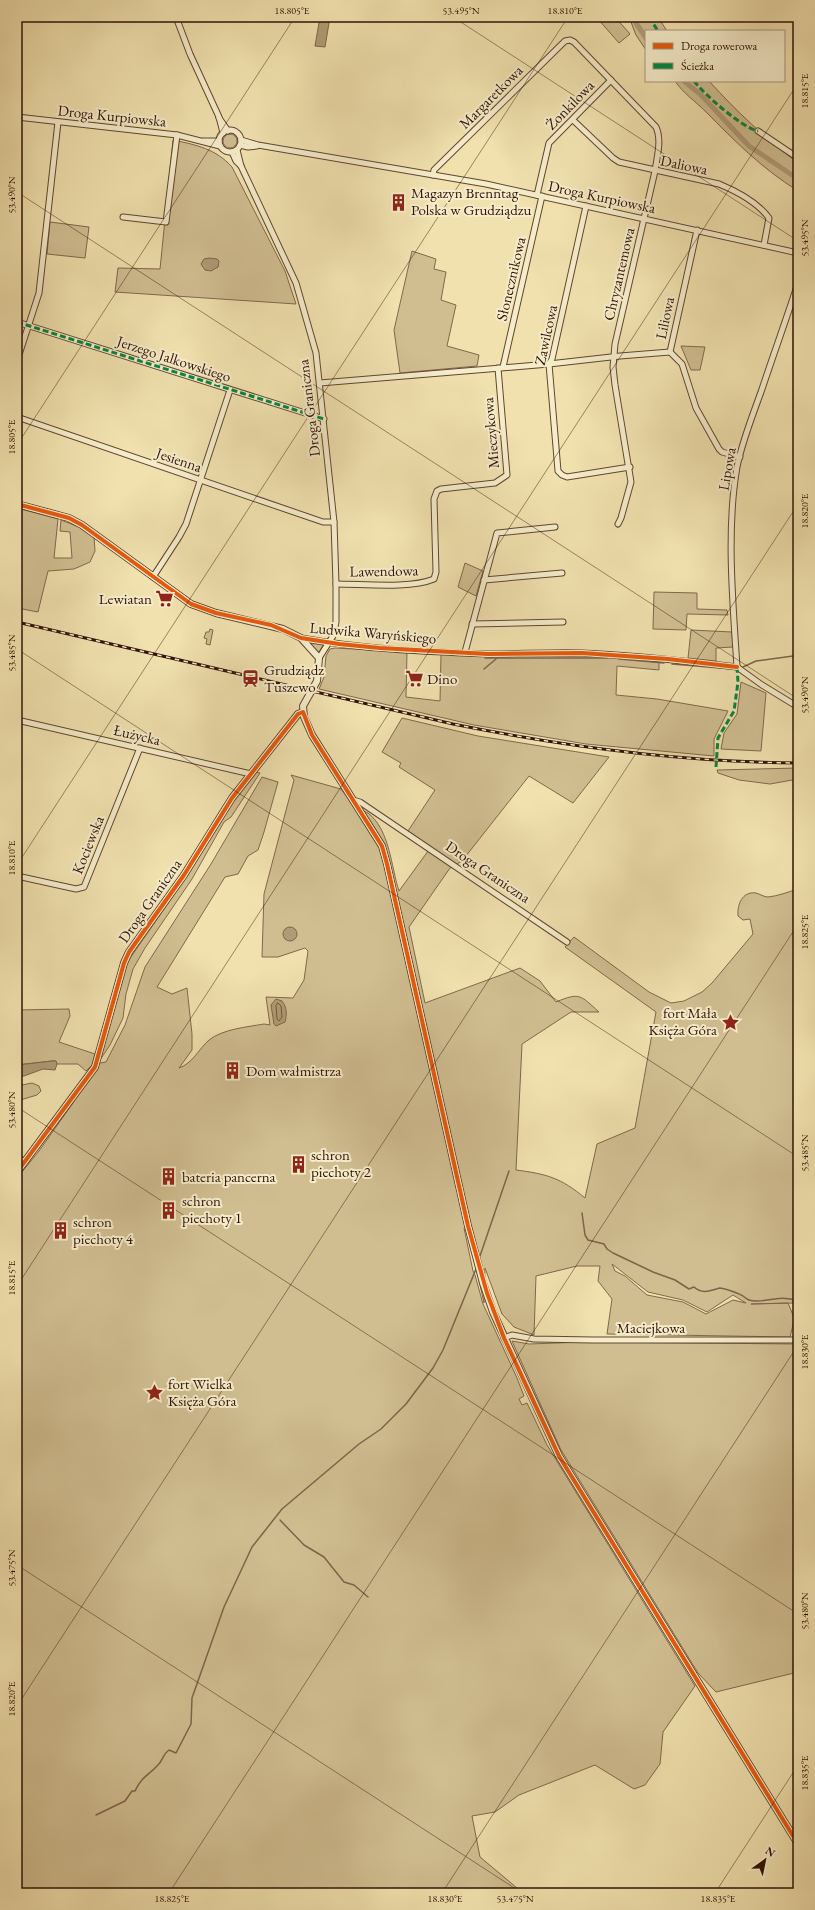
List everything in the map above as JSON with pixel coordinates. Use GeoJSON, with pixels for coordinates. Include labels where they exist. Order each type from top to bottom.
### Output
{"type":"FeatureCollection","features":[{"type":"Feature","properties":{"kind":"street"},"geometry":{"type":"LineString","coordinates":[[176,17],[190,54],[226,132]]}},
{"type":"Feature","properties":{"kind":"street","name":"Chryzantemowa"},"geometry":{"type":"LineString","coordinates":[[570,40],[574,42],[651,120],[659,132],[655,171],[615,344],[615,385],[630,467],[631,482],[618,524]]}},
{"type":"Feature","properties":{"kind":"street","name":"Margaretkowa"},"geometry":{"type":"LineString","coordinates":[[433,175],[434,170],[565,41],[570,40]]}},
{"type":"Feature","properties":{"kind":"street","name":"Żonkilowa"},"geometry":{"type":"LineString","coordinates":[[540,195],[549,143],[611,80]]}},
{"type":"Feature","properties":{"kind":"street","name":"Droga Kurpiowska"},"geometry":{"type":"LineString","coordinates":[[17,117],[177,135],[220,143]]}},
{"type":"Feature","properties":{"kind":"street","name":"Daliowa"},"geometry":{"type":"LineString","coordinates":[[573,120],[619,162],[729,188],[764,211],[769,218],[764,245]]}},
{"type":"Feature","properties":{"kind":"street"},"geometry":{"type":"LineString","coordinates":[[17,361],[40,283],[58,122]]}},
{"type":"Feature","properties":{"kind":"street"},"geometry":{"type":"LineString","coordinates":[[758,131],[798,158]]}},
{"type":"Feature","properties":{"kind":"street"},"geometry":{"type":"LineString","coordinates":[[226,132],[238,134],[237,147],[225,151],[220,143],[226,132]]}},
{"type":"Feature","properties":{"kind":"street"},"geometry":{"type":"LineString","coordinates":[[123,217],[166,222],[177,135]]}},
{"type":"Feature","properties":{"kind":"street","name":"Droga Kurpiowska"},"geometry":{"type":"LineString","coordinates":[[237,147],[258,146],[433,175],[540,195],[798,253]]}},
{"type":"Feature","properties":{"kind":"street","name":"Droga Graniczna"},"geometry":{"type":"LineString","coordinates":[[17,1172],[94,1067],[124,963],[129,952],[184,875],[232,798],[298,714],[303,712],[304,703],[317,681],[319,658],[330,643],[336,622],[334,522],[316,354],[296,282],[241,166],[236,161],[237,147]]}},
{"type":"Feature","properties":{"kind":"street","name":"Słonecznikowa"},"geometry":{"type":"LineString","coordinates":[[500,368],[540,195]]}},
{"type":"Feature","properties":{"kind":"street","name":"Zawilcowa"},"geometry":{"type":"LineString","coordinates":[[586,206],[552,359],[549,364],[558,471],[567,477],[630,467]]}},
{"type":"Feature","properties":{"kind":"street","name":"Liliowa"},"geometry":{"type":"LineString","coordinates":[[697,230],[670,352],[682,364],[696,408],[719,449],[722,452],[740,457]]}},
{"type":"Feature","properties":{"kind":"street","name":"Lipowa"},"geometry":{"type":"LineString","coordinates":[[737,667],[733,606],[733,515],[740,457],[798,283]]}},
{"type":"Feature","properties":{"kind":"street","name":"Jerzego Jalkowskiego"},"geometry":{"type":"LineString","coordinates":[[17,322],[324,419]]}},
{"type":"Feature","properties":{"kind":"street"},"geometry":{"type":"LineString","coordinates":[[320,383],[549,364],[670,352]]}},
{"type":"Feature","properties":{"kind":"street","name":"Mieczykowa"},"geometry":{"type":"LineString","coordinates":[[435,534],[434,499],[437,491],[441,489],[495,483],[507,475],[500,368]]}},
{"type":"Feature","properties":{"kind":"street"},"geometry":{"type":"LineString","coordinates":[[153,577],[183,531],[201,481],[230,390]]}},
{"type":"Feature","properties":{"kind":"street","name":"Jesienna"},"geometry":{"type":"LineString","coordinates":[[17,417],[323,522],[334,522]]}},
{"type":"Feature","properties":{"kind":"street","name":"Ludwika Waryńskiego"},"geometry":{"type":"LineString","coordinates":[[17,504],[69,518],[82,525],[181,598],[201,609],[271,625],[301,638],[330,643],[465,652],[582,653],[668,659],[737,667]]}},
{"type":"Feature","properties":{"kind":"street"},"geometry":{"type":"LineString","coordinates":[[465,652],[497,532],[555,528]]}},
{"type":"Feature","properties":{"kind":"street","name":"Lawendowa"},"geometry":{"type":"LineString","coordinates":[[336,584],[407,584],[426,582],[434,579],[436,572],[435,534]]}},
{"type":"Feature","properties":{"kind":"street"},"geometry":{"type":"LineString","coordinates":[[484,580],[562,573]]}},
{"type":"Feature","properties":{"kind":"street"},"geometry":{"type":"LineString","coordinates":[[472,624],[563,622]]}},
{"type":"Feature","properties":{"kind":"street"},"geometry":{"type":"LineString","coordinates":[[301,638],[319,658]]}},
{"type":"Feature","properties":{"kind":"street"},"geometry":{"type":"LineString","coordinates":[[737,667],[762,685],[798,707]]}},
{"type":"Feature","properties":{"kind":"street"},"geometry":{"type":"LineString","coordinates":[[303,712],[312,734],[382,846],[468,1226],[487,1294],[504,1338],[559,1456],[798,1844]]}},
{"type":"Feature","properties":{"kind":"street","name":"Łużycka"},"geometry":{"type":"LineString","coordinates":[[17,720],[251,774]]}},
{"type":"Feature","properties":{"kind":"street","name":"Kociewska"},"geometry":{"type":"LineString","coordinates":[[17,876],[76,889],[84,887],[140,748]]}},
{"type":"Feature","properties":{"kind":"street","name":"Droga Graniczna"},"geometry":{"type":"LineString","coordinates":[[353,800],[360,802],[567,942]]}},
{"type":"Feature","properties":{"kind":"street"},"geometry":{"type":"LineString","coordinates":[[17,1157],[25,1162]]}},
{"type":"Feature","properties":{"kind":"street","name":"Maciejkowa"},"geometry":{"type":"LineString","coordinates":[[504,1338],[512,1335],[534,1339],[798,1340]]}},
{"type":"Feature","properties":{"kind":"shaded area"},"geometry":{"type":"Polygon","coordinates":[[[615,17],[630,34],[619,43],[597,18],[615,17]]]}},
{"type":"Feature","properties":{"kind":"shaded area"},"geometry":{"type":"Polygon","coordinates":[[[629,17],[658,17],[666,30],[645,30],[645,48],[636,35],[629,17]]]}},
{"type":"Feature","properties":{"kind":"shaded area"},"geometry":{"type":"Polygon","coordinates":[[[676,82],[710,82],[752,124],[798,163],[798,191],[772,173],[749,154],[676,82]]]}},
{"type":"Feature","properties":{"kind":"shaded area"},"geometry":{"type":"Polygon","coordinates":[[[230,134],[235,136],[237,141],[235,146],[230,148],[225,146],[223,141],[225,136],[230,134]]]}},
{"type":"Feature","properties":{"kind":"shaded area"},"geometry":{"type":"Polygon","coordinates":[[[173,140],[198,146],[213,152],[232,167],[285,271],[296,304],[115,292],[118,268],[160,269],[173,140]]]}},
{"type":"Feature","properties":{"kind":"shaded area"},"geometry":{"type":"Polygon","coordinates":[[[50,222],[89,227],[85,258],[47,254],[50,222]]]}},
{"type":"Feature","properties":{"kind":"shaded area"},"geometry":{"type":"Polygon","coordinates":[[[412,251],[436,259],[434,269],[446,272],[441,300],[456,305],[447,346],[479,355],[477,366],[400,373],[394,330],[412,251]]]}},
{"type":"Feature","properties":{"kind":"shaded area"},"geometry":{"type":"Polygon","coordinates":[[[681,346],[705,347],[700,370],[691,370],[681,346]]]}},
{"type":"Feature","properties":{"kind":"shaded area"},"geometry":{"type":"Polygon","coordinates":[[[17,508],[58,519],[54,558],[72,558],[70,532],[60,531],[61,520],[79,527],[94,537],[95,551],[90,562],[74,569],[48,571],[38,612],[17,608],[17,508]]]}},
{"type":"Feature","properties":{"kind":"shaded area"},"geometry":{"type":"Polygon","coordinates":[[[465,563],[483,571],[476,596],[458,587],[465,563]]]}},
{"type":"Feature","properties":{"kind":"shaded area"},"geometry":{"type":"Polygon","coordinates":[[[654,592],[697,593],[697,609],[727,610],[728,615],[687,614],[686,630],[653,629],[654,592]]]}},
{"type":"Feature","properties":{"kind":"shaded area"},"geometry":{"type":"Polygon","coordinates":[[[210,629],[213,630],[210,645],[206,644],[207,639],[204,638],[206,632],[209,632],[210,629]]]}},
{"type":"Feature","properties":{"kind":"shaded area"},"geometry":{"type":"Polygon","coordinates":[[[691,630],[732,632],[733,647],[716,648],[716,661],[688,658],[691,630]]]}},
{"type":"Feature","properties":{"kind":"shaded area"},"geometry":{"type":"Polygon","coordinates":[[[308,643],[323,645],[318,654],[308,643]]]}},
{"type":"Feature","properties":{"kind":"shaded area"},"geometry":{"type":"Polygon","coordinates":[[[330,649],[407,652],[406,697],[440,701],[441,654],[596,657],[659,662],[659,670],[617,666],[616,695],[657,699],[728,711],[714,739],[714,756],[586,744],[474,725],[319,689],[324,677],[326,656],[330,649]]]}},
{"type":"Feature","properties":{"kind":"shaded area"},"geometry":{"type":"Polygon","coordinates":[[[741,682],[766,693],[761,751],[721,749],[724,733],[737,714],[741,682]]]}},
{"type":"Feature","properties":{"kind":"shaded area"},"geometry":{"type":"Polygon","coordinates":[[[402,718],[478,736],[609,757],[573,803],[529,776],[462,861],[450,868],[409,927],[425,1003],[520,968],[540,981],[556,1002],[575,996],[588,1002],[599,1012],[571,1012],[522,1044],[516,1170],[545,1175],[561,1181],[585,1198],[597,1144],[635,1128],[656,1012],[565,947],[574,937],[649,992],[671,1003],[684,1001],[702,992],[712,983],[753,934],[750,919],[743,920],[738,916],[738,907],[744,896],[751,893],[756,893],[766,897],[783,894],[798,889],[798,1320],[794,1321],[790,1337],[607,1334],[612,1299],[598,1281],[600,1266],[577,1266],[536,1276],[534,1335],[514,1327],[502,1314],[485,1268],[484,1303],[467,1227],[464,1228],[473,1271],[483,1304],[524,1396],[519,1399],[522,1405],[527,1403],[547,1445],[695,1686],[663,1732],[660,1764],[645,1785],[634,1789],[595,1765],[519,1795],[495,1812],[472,1816],[480,1857],[523,1893],[17,1893],[17,1178],[39,1151],[73,1103],[90,1073],[100,1063],[106,1062],[125,1025],[145,967],[211,864],[262,777],[278,782],[258,850],[248,856],[238,874],[225,877],[157,987],[172,994],[187,988],[192,1034],[192,1050],[179,1068],[188,1063],[209,1040],[221,1033],[243,1027],[264,1024],[270,1025],[266,997],[293,998],[304,980],[308,951],[305,948],[278,957],[262,957],[264,894],[294,780],[291,775],[341,789],[356,809],[368,813],[375,820],[381,829],[389,849],[399,891],[431,847],[408,831],[435,790],[399,767],[401,763],[382,752],[402,718]],[[612,1264],[615,1271],[625,1276],[647,1295],[683,1302],[706,1314],[733,1300],[746,1303],[733,1295],[707,1312],[683,1300],[648,1292],[612,1264]],[[788,1303],[795,1320],[794,1303],[788,1303]]]}},
{"type":"Feature","properties":{"kind":"shaded area"},"geometry":{"type":"Polygon","coordinates":[[[798,768],[798,779],[770,784],[739,780],[718,773],[717,770],[798,768]]]}},
{"type":"Feature","properties":{"kind":"shaded area"},"geometry":{"type":"Polygon","coordinates":[[[255,772],[260,773],[231,817],[224,822],[192,879],[145,948],[133,969],[126,994],[123,1018],[110,1045],[100,1060],[126,964],[187,876],[235,798],[255,772]]]}},
{"type":"Feature","properties":{"kind":"shaded area"},"geometry":{"type":"Polygon","coordinates":[[[69,1009],[70,1016],[59,1042],[95,1054],[92,1065],[86,1071],[78,1064],[57,1064],[56,1061],[17,1065],[17,1010],[69,1009]]]}},
{"type":"Feature","properties":{"kind":"shaded area"},"geometry":{"type":"Polygon","coordinates":[[[32,1083],[39,1086],[41,1091],[37,1095],[17,1101],[17,1086],[32,1083]]]}},
{"type":"Feature","properties":{"kind":"shaded area"},"geometry":{"type":"Polygon","coordinates":[[[512,1341],[529,1344],[585,1342],[798,1344],[798,1672],[716,1692],[698,1673],[561,1450],[512,1341]]]}},
{"type":"Feature","properties":{"kind":"water"},"geometry":{"type":"Polygon","coordinates":[[[320,17],[330,17],[325,47],[315,46],[320,17]]]}},
{"type":"Feature","properties":{"kind":"water"},"geometry":{"type":"Polygon","coordinates":[[[204,259],[217,259],[219,261],[218,267],[211,271],[205,270],[201,264],[204,259]]]}},
{"type":"Feature","properties":{"kind":"water"},"geometry":{"type":"Polygon","coordinates":[[[287,927],[293,927],[297,931],[297,937],[293,941],[287,941],[283,937],[283,931],[287,927]]]}},
{"type":"Feature","properties":{"kind":"water"},"geometry":{"type":"Polygon","coordinates":[[[276,999],[284,1003],[286,1014],[285,1022],[276,1026],[274,1024],[271,1005],[276,999]]]}},
{"type":"Feature","properties":{"kind":"water"},"geometry":{"type":"Polygon","coordinates":[[[56,1061],[57,1064],[55,1070],[43,1069],[24,1076],[17,1076],[17,1065],[56,1061]]]}},
{"type":"Feature","properties":{"kind":"waterway"},"geometry":{"type":"LineString","coordinates":[[635,17],[636,23],[645,36]]}},
{"type":"Feature","properties":{"kind":"waterway"},"geometry":{"type":"LineString","coordinates":[[685,82],[701,95],[749,146],[798,179]]}},
{"type":"Feature","properties":{"kind":"waterway"},"geometry":{"type":"LineString","coordinates":[[743,667],[756,661],[793,656]]}},
{"type":"Feature","properties":{"kind":"waterway"},"geometry":{"type":"LineString","coordinates":[[485,658],[608,658]]}},
{"type":"Feature","properties":{"kind":"waterway"},"geometry":{"type":"LineString","coordinates":[[484,669],[496,659]]}},
{"type":"Feature","properties":{"kind":"waterway"},"geometry":{"type":"LineString","coordinates":[[619,659],[664,663]]}},
{"type":"Feature","properties":{"kind":"waterway"},"geometry":{"type":"LineString","coordinates":[[672,664],[732,669]]}},
{"type":"Feature","properties":{"kind":"waterway"},"geometry":{"type":"LineString","coordinates":[[480,1256],[509,1171]]}},
{"type":"Feature","properties":{"kind":"waterway"},"geometry":{"type":"LineString","coordinates":[[582,1213],[585,1235],[588,1240],[604,1244],[607,1249],[613,1253],[653,1272],[675,1280],[689,1289],[694,1287],[701,1291],[710,1291],[722,1288],[742,1295],[748,1300],[755,1301],[777,1298],[798,1301]]}},
{"type":"Feature","properties":{"kind":"waterway"},"geometry":{"type":"LineString","coordinates":[[96,1815],[125,1801],[132,1791],[135,1791],[143,1779],[160,1763],[164,1755],[169,1750],[176,1753],[191,1724],[192,1698],[224,1607],[252,1547],[282,1509],[359,1444],[381,1429],[406,1404],[433,1368],[443,1350],[476,1269]]}},
{"type":"Feature","properties":{"kind":"waterway"},"geometry":{"type":"LineString","coordinates":[[280,1520],[304,1545],[324,1557],[344,1582],[354,1585],[368,1597]]}},
{"type":"Feature","properties":{"kind":"railway"},"geometry":{"type":"LineString","coordinates":[[17,622],[453,724],[539,740],[625,752],[711,760],[798,763]]}},
{"type":"Feature","properties":{"kind":"marked path"},"geometry":{"type":"LineString","coordinates":[[649,17],[657,30]]}},
{"type":"Feature","properties":{"kind":"marked path"},"geometry":{"type":"LineString","coordinates":[[695,82],[706,94],[733,117],[758,131]]}},
{"type":"Feature","properties":{"kind":"marked path"},"geometry":{"type":"LineString","coordinates":[[17,322],[324,419]]}},
{"type":"Feature","properties":{"kind":"marked path"},"geometry":{"type":"LineString","coordinates":[[716,767],[718,738],[734,711],[738,682],[737,667]]}},
{"type":"Feature","properties":{"kind":"cycle path"},"geometry":{"type":"LineString","coordinates":[[17,504],[69,518],[82,525],[191,604],[216,613],[271,625],[301,638],[380,648],[488,654],[582,653],[668,659],[737,667]]}},
{"type":"Feature","properties":{"kind":"cycle path"},"geometry":{"type":"LineString","coordinates":[[17,1172],[95,1067],[124,963],[129,952],[184,875],[232,798],[298,714],[303,712],[312,735],[382,846],[468,1226],[487,1293],[504,1338],[559,1456],[798,1844]]}},
{"type":"Feature","properties":{"kind":"place","name":"Magazyn Brenntag Polska w Grudziądzu"},"geometry":{"type":"Point","coordinates":[398,202]}},
{"type":"Feature","properties":{"kind":"place","name":"Lewiatan"},"geometry":{"type":"Point","coordinates":[165,599]}},
{"type":"Feature","properties":{"kind":"place","name":"Grudziądz Tuszewo"},"geometry":{"type":"Point","coordinates":[251,679]}},
{"type":"Feature","properties":{"kind":"place","name":"Dino"},"geometry":{"type":"Point","coordinates":[414,679]}},
{"type":"Feature","properties":{"kind":"place","name":"fort Mała Księża Góra"},"geometry":{"type":"Point","coordinates":[730,1022]}},
{"type":"Feature","properties":{"kind":"place","name":"Dom wałmistrza"},"geometry":{"type":"Point","coordinates":[233,1071]}},
{"type":"Feature","properties":{"kind":"place","name":"schron piechoty 2"},"geometry":{"type":"Point","coordinates":[298,1164]}},
{"type":"Feature","properties":{"kind":"place","name":"bateria pancerna"},"geometry":{"type":"Point","coordinates":[169,1177]}},
{"type":"Feature","properties":{"kind":"place","name":"schron piechoty 1"},"geometry":{"type":"Point","coordinates":[169,1210]}},
{"type":"Feature","properties":{"kind":"place","name":"schron piechoty 4"},"geometry":{"type":"Point","coordinates":[60,1231]}},
{"type":"Feature","properties":{"kind":"place","name":"fort Wielka Księża Góra"},"geometry":{"type":"Point","coordinates":[155,1393]}}]}
